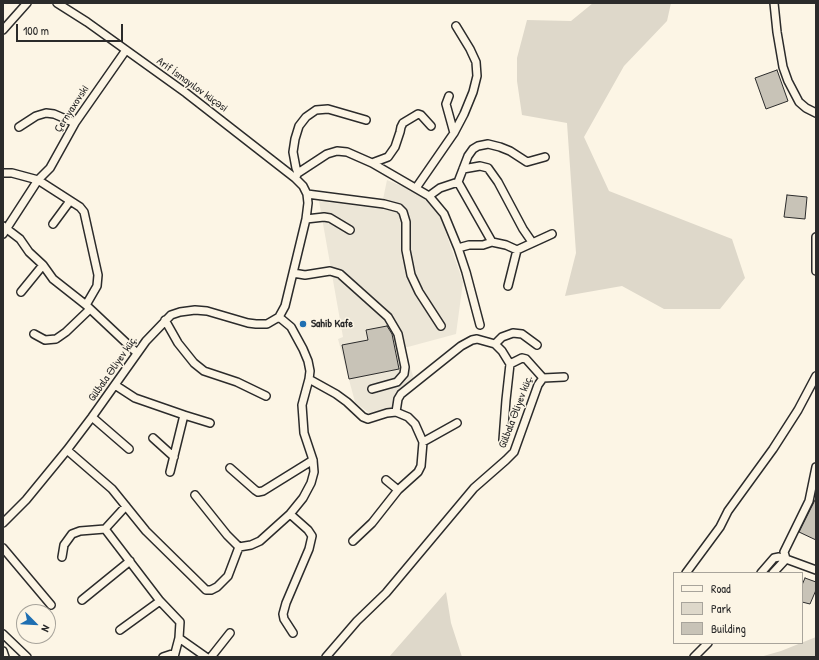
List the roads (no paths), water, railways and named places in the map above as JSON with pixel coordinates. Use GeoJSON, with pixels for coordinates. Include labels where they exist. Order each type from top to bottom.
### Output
{"type":"FeatureCollection","features":[{"type":"Feature","properties":{"kind":"street"},"geometry":{"type":"LineString","coordinates":[[3,30],[27,3]]}},
{"type":"Feature","properties":{"kind":"street","name":"Arif İsmayılov küçəsi"},"geometry":{"type":"LineString","coordinates":[[57,3],[126,50],[297,176],[306,194]]}},
{"type":"Feature","properties":{"kind":"street"},"geometry":{"type":"LineString","coordinates":[[774,3],[783,67],[788,81],[799,102],[806,108],[816,113]]}},
{"type":"Feature","properties":{"kind":"street"},"geometry":{"type":"LineString","coordinates":[[416,188],[454,133],[474,92],[477,76],[476,62],[456,26]]}},
{"type":"Feature","properties":{"kind":"street","name":"Çernyaxovski"},"geometry":{"type":"LineString","coordinates":[[4,230],[38,180],[50,168],[74,123],[126,50]]}},
{"type":"Feature","properties":{"kind":"street"},"geometry":{"type":"LineString","coordinates":[[449,96],[446,104],[454,133]]}},
{"type":"Feature","properties":{"kind":"street"},"geometry":{"type":"LineString","coordinates":[[297,176],[293,152],[299,126],[306,117],[316,110],[328,109],[366,120]]}},
{"type":"Feature","properties":{"kind":"street"},"geometry":{"type":"LineString","coordinates":[[19,127],[36,116],[46,113],[54,114],[74,123]]}},
{"type":"Feature","properties":{"kind":"street"},"geometry":{"type":"LineString","coordinates":[[372,163],[388,157],[395,148],[401,127],[404,123],[418,114],[432,126]]}},
{"type":"Feature","properties":{"kind":"street"},"geometry":{"type":"LineString","coordinates":[[458,182],[468,156],[473,149],[488,144],[510,151],[527,162],[545,157]]}},
{"type":"Feature","properties":{"kind":"street"},"geometry":{"type":"LineString","coordinates":[[297,176],[318,159],[337,151],[347,152],[372,163],[429,196],[444,214],[458,248],[480,326]]}},
{"type":"Feature","properties":{"kind":"street"},"geometry":{"type":"LineString","coordinates":[[463,169],[480,166],[488,168],[498,182],[523,229],[532,242]]}},
{"type":"Feature","properties":{"kind":"street"},"geometry":{"type":"LineString","coordinates":[[3,173],[12,173],[38,180],[80,207],[84,212],[98,275],[97,286],[88,307],[66,332],[56,338],[45,340],[34,334]]}},
{"type":"Feature","properties":{"kind":"street"},"geometry":{"type":"LineString","coordinates":[[429,196],[440,188],[458,182]]}},
{"type":"Feature","properties":{"kind":"street"},"geometry":{"type":"LineString","coordinates":[[458,182],[492,242]]}},
{"type":"Feature","properties":{"kind":"street"},"geometry":{"type":"LineString","coordinates":[[239,547],[251,545],[260,540],[290,514],[303,498],[311,483],[314,472],[313,460],[304,433],[302,406],[309,379],[310,370],[308,361],[291,327],[279,317],[285,306],[306,219],[308,203],[306,194],[384,204],[399,208],[406,222],[406,250],[411,275],[419,292],[441,326]]}},
{"type":"Feature","properties":{"kind":"street"},"geometry":{"type":"LineString","coordinates":[[53,224],[70,201]]}},
{"type":"Feature","properties":{"kind":"street"},"geometry":{"type":"LineString","coordinates":[[306,219],[324,217],[330,218],[350,230]]}},
{"type":"Feature","properties":{"kind":"street"},"geometry":{"type":"LineString","coordinates":[[4,230],[20,239],[29,252],[43,265],[54,279],[88,307],[137,353]]}},
{"type":"Feature","properties":{"kind":"street"},"geometry":{"type":"LineString","coordinates":[[508,286],[517,250],[552,234]]}},
{"type":"Feature","properties":{"kind":"street"},"geometry":{"type":"LineString","coordinates":[[816,236],[816,271]]}},
{"type":"Feature","properties":{"kind":"street"},"geometry":{"type":"LineString","coordinates":[[458,248],[469,245],[483,245],[492,242],[506,245],[517,250]]}},
{"type":"Feature","properties":{"kind":"street"},"geometry":{"type":"LineString","coordinates":[[21,292],[43,265]]}},
{"type":"Feature","properties":{"kind":"street"},"geometry":{"type":"LineString","coordinates":[[293,273],[305,275],[330,272],[340,274],[388,317],[398,334],[404,374],[397,382],[372,389]]}},
{"type":"Feature","properties":{"kind":"street","name":"Gülbala Əliyev küç."},"geometry":{"type":"LineString","coordinates":[[3,523],[26,500],[67,450],[146,341],[171,315],[195,310],[207,311],[256,324],[267,324],[279,317]]}},
{"type":"Feature","properties":{"kind":"street"},"geometry":{"type":"LineString","coordinates":[[165,320],[178,343],[194,363],[204,371],[237,382],[266,396]]}},
{"type":"Feature","properties":{"kind":"street"},"geometry":{"type":"LineString","coordinates":[[495,344],[502,337],[513,333],[522,334],[537,345]]}},
{"type":"Feature","properties":{"kind":"street"},"geometry":{"type":"LineString","coordinates":[[459,338],[461,346]]}},
{"type":"Feature","properties":{"kind":"street"},"geometry":{"type":"LineString","coordinates":[[396,412],[398,399],[401,394],[461,346],[477,339],[495,344],[502,351],[510,364],[503,440]]}},
{"type":"Feature","properties":{"kind":"street","name":"Gülbala Əliyev küç."},"geometry":{"type":"LineString","coordinates":[[326,657],[357,621],[386,593],[474,488],[514,452],[538,385],[543,378],[526,359],[522,358],[510,364]]}},
{"type":"Feature","properties":{"kind":"street"},"geometry":{"type":"LineString","coordinates":[[687,572],[720,527],[728,511],[773,449],[798,410],[816,376]]}},
{"type":"Feature","properties":{"kind":"street"},"geometry":{"type":"LineString","coordinates":[[543,378],[564,377]]}},
{"type":"Feature","properties":{"kind":"street"},"geometry":{"type":"LineString","coordinates":[[309,379],[336,394],[363,417],[368,419],[387,412],[396,412],[408,417],[415,424],[423,442],[423,456],[418,472],[409,482],[398,490],[372,523],[353,541]]}},
{"type":"Feature","properties":{"kind":"street"},"geometry":{"type":"LineString","coordinates":[[115,385],[135,398],[210,423]]}},
{"type":"Feature","properties":{"kind":"street"},"geometry":{"type":"LineString","coordinates":[[170,472],[184,415]]}},
{"type":"Feature","properties":{"kind":"street"},"geometry":{"type":"LineString","coordinates":[[92,417],[128,449]]}},
{"type":"Feature","properties":{"kind":"street"},"geometry":{"type":"LineString","coordinates":[[423,442],[457,423]]}},
{"type":"Feature","properties":{"kind":"street"},"geometry":{"type":"LineString","coordinates":[[153,438],[174,457]]}},
{"type":"Feature","properties":{"kind":"street"},"geometry":{"type":"LineString","coordinates":[[67,450],[112,489],[146,531],[206,590],[211,590],[217,587],[228,576],[239,547]]}},
{"type":"Feature","properties":{"kind":"street"},"geometry":{"type":"LineString","coordinates":[[230,468],[258,492],[263,491],[313,460]]}},
{"type":"Feature","properties":{"kind":"street"},"geometry":{"type":"LineString","coordinates":[[786,559],[784,552],[809,501],[816,467]]}},
{"type":"Feature","properties":{"kind":"street"},"geometry":{"type":"LineString","coordinates":[[386,480],[398,490]]}},
{"type":"Feature","properties":{"kind":"street"},"geometry":{"type":"LineString","coordinates":[[195,495],[227,535],[239,547]]}},
{"type":"Feature","properties":{"kind":"street"},"geometry":{"type":"LineString","coordinates":[[62,557],[64,545],[72,534],[80,531],[105,529],[126,506]]}},
{"type":"Feature","properties":{"kind":"street"},"geometry":{"type":"LineString","coordinates":[[290,514],[308,530],[312,536],[310,549],[286,603],[283,614],[284,619],[293,633]]}},
{"type":"Feature","properties":{"kind":"street"},"geometry":{"type":"LineString","coordinates":[[105,529],[160,601],[180,622],[179,638],[175,655],[162,657]]}},
{"type":"Feature","properties":{"kind":"street"},"geometry":{"type":"LineString","coordinates":[[3,548],[50,604]]}},
{"type":"Feature","properties":{"kind":"street"},"geometry":{"type":"LineString","coordinates":[[762,572],[774,558],[779,557],[816,570]]}},
{"type":"Feature","properties":{"kind":"street"},"geometry":{"type":"LineString","coordinates":[[774,572],[786,559]]}},
{"type":"Feature","properties":{"kind":"street"},"geometry":{"type":"LineString","coordinates":[[82,600],[130,561]]}},
{"type":"Feature","properties":{"kind":"street"},"geometry":{"type":"LineString","coordinates":[[120,630],[160,601]]}},
{"type":"Feature","properties":{"kind":"street"},"geometry":{"type":"LineString","coordinates":[[211,657],[230,633]]}},
{"type":"Feature","properties":{"kind":"street"},"geometry":{"type":"LineString","coordinates":[[3,634],[27,657]]}},
{"type":"Feature","properties":{"kind":"street"},"geometry":{"type":"LineString","coordinates":[[179,638],[206,657]]}},
{"type":"Feature","properties":{"kind":"street"},"geometry":{"type":"LineString","coordinates":[[694,657],[707,644]]}},
{"type":"Feature","properties":{"kind":"place","name":"Sahib Kafe"},"geometry":{"type":"Point","coordinates":[303,324]}}]}
